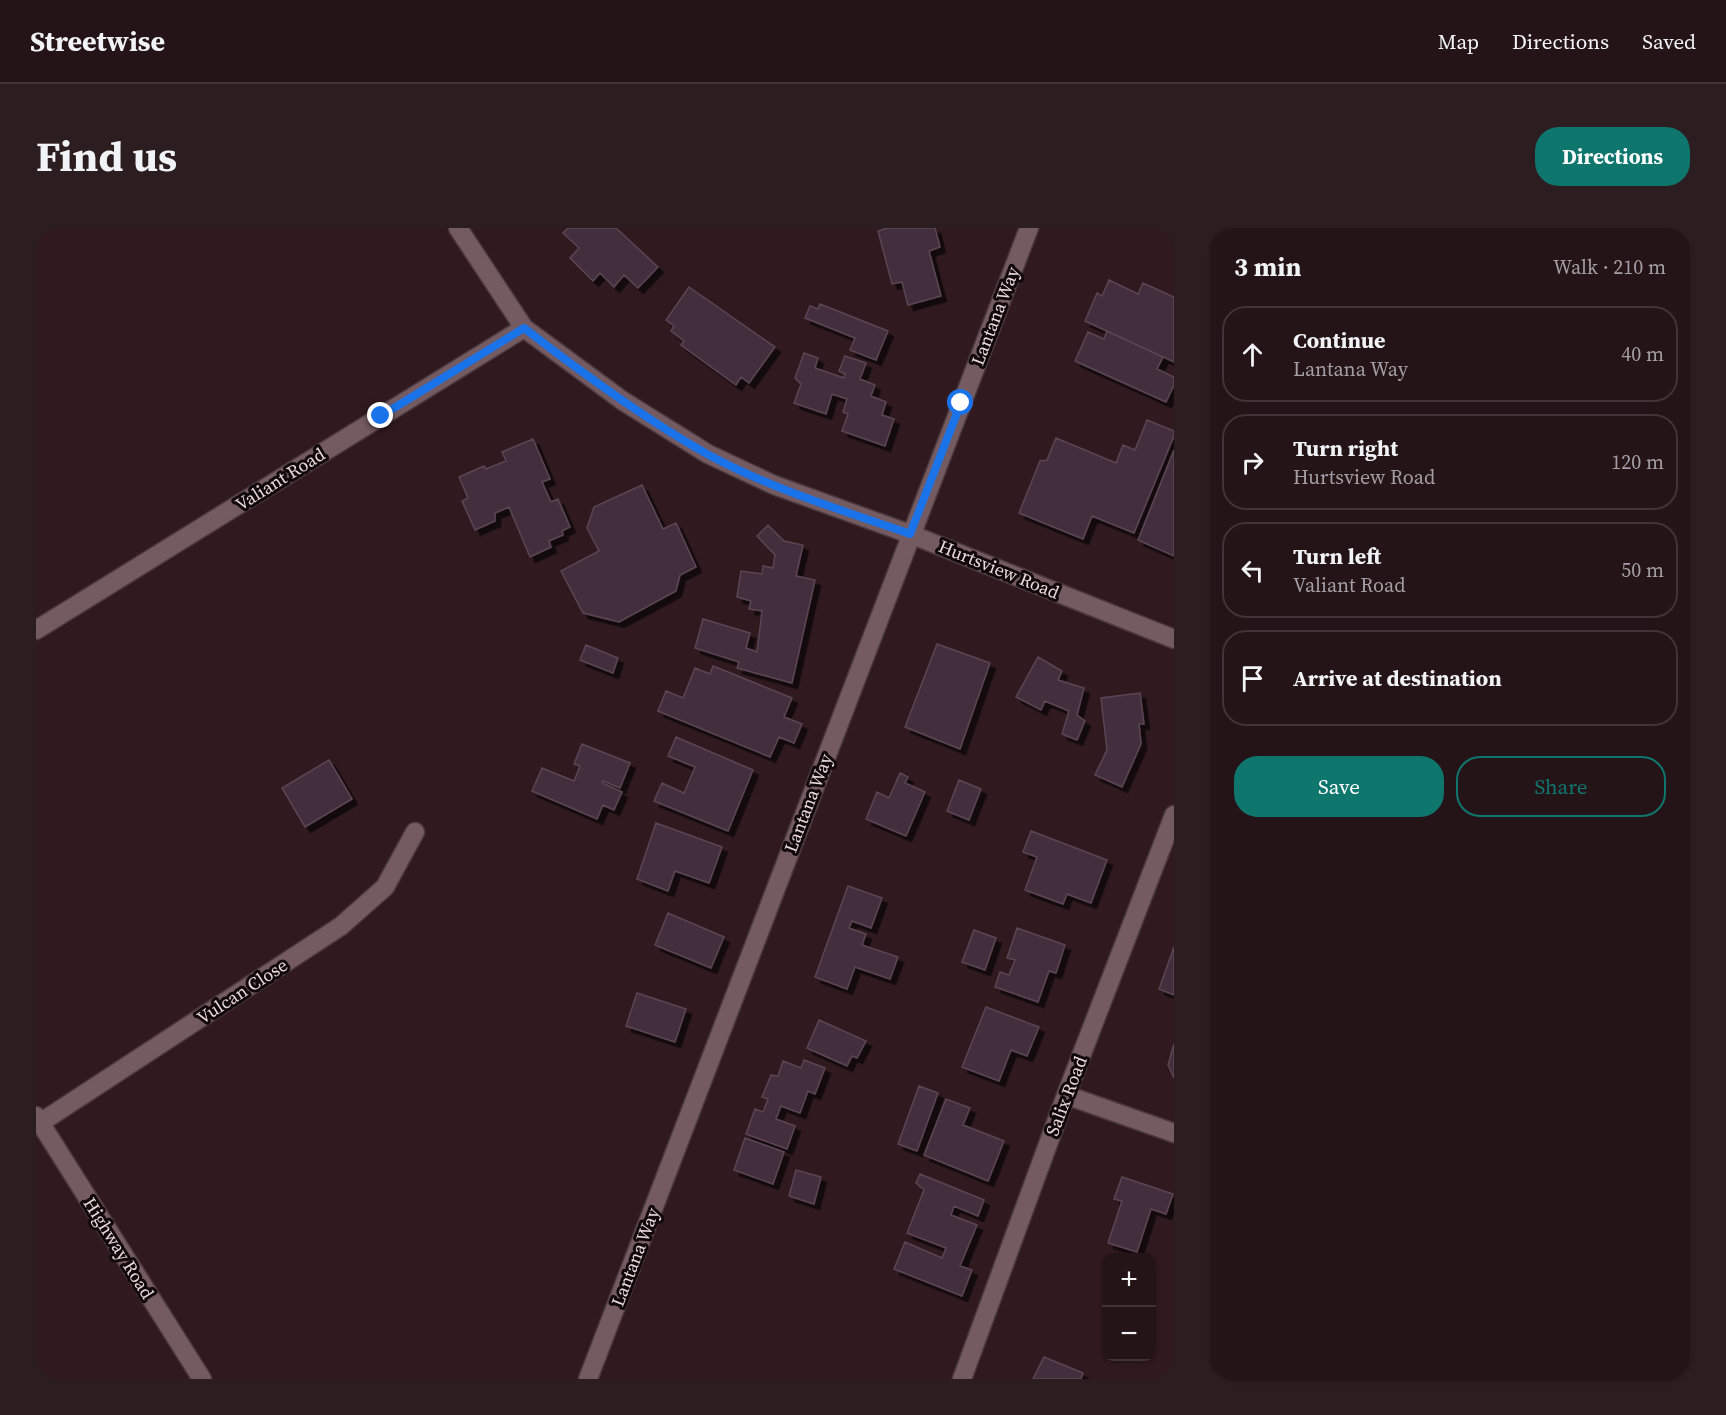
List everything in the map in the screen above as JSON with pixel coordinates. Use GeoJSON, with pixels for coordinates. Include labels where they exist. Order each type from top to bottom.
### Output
{"type":"FeatureCollection","features":[{"type":"Feature","properties":{"kind":"street","name":"Hurtsview Road"},"geometry":{"type":"LineString","coordinates":[[458,228],[524,328],[623,401],[708,454],[774,485],[910,534],[1174,639]]}},
{"type":"Feature","properties":{"kind":"street","name":"Lantana Way"},"geometry":{"type":"LineString","coordinates":[[588,1379],[1029,228]]}},
{"type":"Feature","properties":{"kind":"street","name":"Valiant Road"},"geometry":{"type":"LineString","coordinates":[[36,630],[524,328]]}},
{"type":"Feature","properties":{"kind":"street","name":"Salix Road"},"geometry":{"type":"LineString","coordinates":[[962,1379],[1066,1095],[1174,815]]}},
{"type":"Feature","properties":{"kind":"street","name":"Vulcan Close"},"geometry":{"type":"LineString","coordinates":[[38,1119],[341,926],[385,887],[415,832]]}},
{"type":"Feature","properties":{"kind":"street"},"geometry":{"type":"LineString","coordinates":[[1066,1095],[1174,1133]]}},
{"type":"Feature","properties":{"kind":"street","name":"Highway Road"},"geometry":{"type":"LineString","coordinates":[[38,1119],[202,1379]]}},
{"type":"Feature","properties":{"kind":"building"},"geometry":{"type":"Polygon","coordinates":[[[568,228],[616,228],[658,267],[638,288],[624,275],[614,287],[600,273],[593,281],[570,258],[579,248],[563,233],[568,228]]]}},
{"type":"Feature","properties":{"kind":"building"},"geometry":{"type":"Polygon","coordinates":[[[888,228],[935,228],[940,247],[929,251],[941,296],[908,305],[902,282],[892,284],[878,231],[888,228]]]}},
{"type":"Feature","properties":{"kind":"building"},"geometry":{"type":"Polygon","coordinates":[[[1109,280],[1138,294],[1143,283],[1174,297],[1174,362],[1085,321],[1097,293],[1102,296],[1109,280]]]}},
{"type":"Feature","properties":{"kind":"building"},"geometry":{"type":"Polygon","coordinates":[[[689,287],[775,347],[749,383],[741,377],[736,385],[681,345],[684,341],[671,331],[674,326],[666,320],[689,287]]]}},
{"type":"Feature","properties":{"kind":"building"},"geometry":{"type":"Polygon","coordinates":[[[820,304],[888,331],[876,360],[850,350],[855,338],[805,318],[810,306],[818,309],[820,304]]]}},
{"type":"Feature","properties":{"kind":"building"},"geometry":{"type":"Polygon","coordinates":[[[1107,331],[1163,357],[1157,369],[1174,377],[1174,385],[1166,402],[1075,361],[1088,332],[1104,339],[1107,331]]]}},
{"type":"Feature","properties":{"kind":"building"},"geometry":{"type":"Polygon","coordinates":[[[804,353],[818,358],[815,368],[844,378],[845,374],[839,371],[845,356],[866,363],[860,379],[875,385],[871,396],[886,402],[882,415],[894,419],[885,446],[842,431],[848,414],[843,412],[847,399],[832,394],[826,414],[794,403],[801,384],[795,378],[804,353]]]}},
{"type":"Feature","properties":{"kind":"building"},"geometry":{"type":"Polygon","coordinates":[[[1147,420],[1174,431],[1174,436],[1134,533],[1092,516],[1083,539],[1019,513],[1040,461],[1047,460],[1056,438],[1116,463],[1123,445],[1135,450],[1147,420]]]}},
{"type":"Feature","properties":{"kind":"building"},"geometry":{"type":"Polygon","coordinates":[[[533,439],[550,479],[542,482],[551,502],[558,499],[570,527],[562,531],[563,535],[549,541],[551,547],[530,557],[509,507],[495,513],[495,521],[475,530],[462,501],[468,498],[459,477],[484,466],[486,469],[506,461],[502,452],[533,439]]]}},
{"type":"Feature","properties":{"kind":"building"},"geometry":{"type":"Polygon","coordinates":[[[1174,450],[1174,556],[1138,540],[1174,450]]]}},
{"type":"Feature","properties":{"kind":"building"},"geometry":{"type":"Polygon","coordinates":[[[642,485],[663,529],[676,523],[696,567],[680,575],[676,591],[619,622],[583,613],[561,571],[599,551],[587,528],[594,507],[642,485]]]}},
{"type":"Feature","properties":{"kind":"building"},"geometry":{"type":"Polygon","coordinates":[[[768,525],[784,541],[803,545],[796,576],[815,580],[792,683],[737,668],[739,662],[695,648],[703,619],[750,633],[746,648],[757,652],[762,611],[749,609],[751,601],[737,597],[741,571],[762,574],[763,566],[773,568],[775,555],[757,536],[768,525]]]}},
{"type":"Feature","properties":{"kind":"building"},"geometry":{"type":"Polygon","coordinates":[[[937,644],[990,663],[960,749],[905,727],[937,644]]]}},
{"type":"Feature","properties":{"kind":"building"},"geometry":{"type":"Polygon","coordinates":[[[586,645],[618,658],[613,673],[580,660],[586,645]]]}},
{"type":"Feature","properties":{"kind":"building"},"geometry":{"type":"Polygon","coordinates":[[[1038,657],[1062,671],[1058,680],[1084,688],[1077,715],[1085,721],[1077,740],[1062,734],[1069,711],[1045,701],[1041,710],[1016,697],[1038,657]]]}},
{"type":"Feature","properties":{"kind":"building"},"geometry":{"type":"Polygon","coordinates":[[[713,666],[792,698],[784,717],[802,724],[794,743],[779,737],[770,757],[658,711],[666,691],[683,698],[695,668],[710,674],[713,666]]]}},
{"type":"Feature","properties":{"kind":"building"},"geometry":{"type":"Polygon","coordinates":[[[1140,693],[1144,724],[1139,724],[1141,744],[1122,787],[1095,775],[1107,750],[1101,698],[1140,693]]]}},
{"type":"Feature","properties":{"kind":"building"},"geometry":{"type":"Polygon","coordinates":[[[676,737],[753,770],[728,831],[654,801],[662,783],[684,793],[695,767],[668,756],[676,737]]]}},
{"type":"Feature","properties":{"kind":"building"},"geometry":{"type":"Polygon","coordinates":[[[582,744],[630,763],[620,788],[603,781],[602,783],[622,792],[614,810],[603,805],[597,819],[532,791],[542,768],[574,781],[580,766],[574,764],[582,744]]]}},
{"type":"Feature","properties":{"kind":"building"},"geometry":{"type":"Polygon","coordinates":[[[329,760],[352,799],[305,827],[282,788],[329,760]]]}},
{"type":"Feature","properties":{"kind":"building"},"geometry":{"type":"Polygon","coordinates":[[[900,773],[908,777],[905,783],[925,792],[906,836],[866,819],[877,792],[889,798],[900,773]]]}},
{"type":"Feature","properties":{"kind":"building"},"geometry":{"type":"Polygon","coordinates":[[[959,780],[981,789],[969,820],[947,811],[959,780]]]}},
{"type":"Feature","properties":{"kind":"building"},"geometry":{"type":"Polygon","coordinates":[[[656,823],[722,847],[709,883],[675,871],[668,891],[637,879],[656,823]]]}},
{"type":"Feature","properties":{"kind":"building"},"geometry":{"type":"Polygon","coordinates":[[[1031,831],[1107,860],[1091,903],[1067,894],[1063,904],[1025,890],[1037,857],[1023,852],[1031,831]]]}},
{"type":"Feature","properties":{"kind":"building"},"geometry":{"type":"Polygon","coordinates":[[[848,886],[882,898],[871,928],[852,921],[849,928],[866,934],[862,945],[898,957],[890,979],[855,967],[847,989],[815,977],[848,886]]]}},
{"type":"Feature","properties":{"kind":"building"},"geometry":{"type":"Polygon","coordinates":[[[668,913],[724,937],[711,968],[655,945],[668,913]]]}},
{"type":"Feature","properties":{"kind":"building"},"geometry":{"type":"Polygon","coordinates":[[[1017,928],[1065,945],[1056,973],[1049,971],[1038,1002],[995,987],[1000,972],[1009,975],[1015,960],[1007,958],[1017,928]]]}},
{"type":"Feature","properties":{"kind":"building"},"geometry":{"type":"Polygon","coordinates":[[[974,930],[996,938],[985,970],[962,962],[974,930]]]}},
{"type":"Feature","properties":{"kind":"building"},"geometry":{"type":"Polygon","coordinates":[[[1174,947],[1174,995],[1159,989],[1174,947]]]}},
{"type":"Feature","properties":{"kind":"building"},"geometry":{"type":"Polygon","coordinates":[[[637,993],[686,1009],[675,1042],[626,1026],[637,993]]]}},
{"type":"Feature","properties":{"kind":"building"},"geometry":{"type":"Polygon","coordinates":[[[986,1007],[1039,1027],[1027,1056],[1011,1050],[999,1081],[962,1067],[986,1007]]]}},
{"type":"Feature","properties":{"kind":"building"},"geometry":{"type":"Polygon","coordinates":[[[819,1020],[866,1041],[857,1058],[852,1056],[847,1066],[807,1048],[819,1020]]]}},
{"type":"Feature","properties":{"kind":"building"},"geometry":{"type":"Polygon","coordinates":[[[1174,1044],[1174,1078],[1168,1065],[1174,1044]]]}},
{"type":"Feature","properties":{"kind":"building"},"geometry":{"type":"Polygon","coordinates":[[[804,1060],[825,1068],[815,1094],[808,1091],[800,1113],[781,1106],[776,1119],[795,1126],[787,1149],[746,1134],[755,1109],[763,1112],[768,1099],[762,1097],[771,1075],[778,1076],[783,1061],[801,1068],[804,1060]]]}},
{"type":"Feature","properties":{"kind":"building"},"geometry":{"type":"Polygon","coordinates":[[[919,1086],[938,1093],[917,1151],[898,1144],[919,1086]]]}},
{"type":"Feature","properties":{"kind":"building"},"geometry":{"type":"Polygon","coordinates":[[[946,1099],[970,1108],[963,1125],[1004,1141],[988,1181],[924,1155],[946,1099]]]}},
{"type":"Feature","properties":{"kind":"building"},"geometry":{"type":"Polygon","coordinates":[[[745,1138],[784,1152],[773,1184],[734,1170],[745,1138]]]}},
{"type":"Feature","properties":{"kind":"building"},"geometry":{"type":"Polygon","coordinates":[[[796,1170],[821,1177],[814,1204],[789,1196],[796,1170]]]}},
{"type":"Feature","properties":{"kind":"building"},"geometry":{"type":"Polygon","coordinates":[[[920,1174],[984,1200],[978,1216],[954,1206],[951,1215],[977,1225],[960,1266],[972,1270],[962,1296],[894,1269],[905,1242],[942,1258],[946,1248],[907,1233],[924,1190],[916,1183],[920,1174]]]}},
{"type":"Feature","properties":{"kind":"building"},"geometry":{"type":"Polygon","coordinates":[[[1122,1177],[1173,1194],[1166,1214],[1151,1209],[1137,1252],[1108,1243],[1122,1201],[1114,1199],[1122,1177]]]}},
{"type":"Feature","properties":{"kind":"building"},"geometry":{"type":"Polygon","coordinates":[[[1044,1357],[1083,1373],[1081,1379],[1033,1379],[1044,1357]]]}},
{"type":"Feature","properties":{"kind":"route"},"geometry":{"type":"LineString","coordinates":[[381,416],[524,328],[623,401],[708,454],[774,485],[910,534],[961,403]]}}]}
